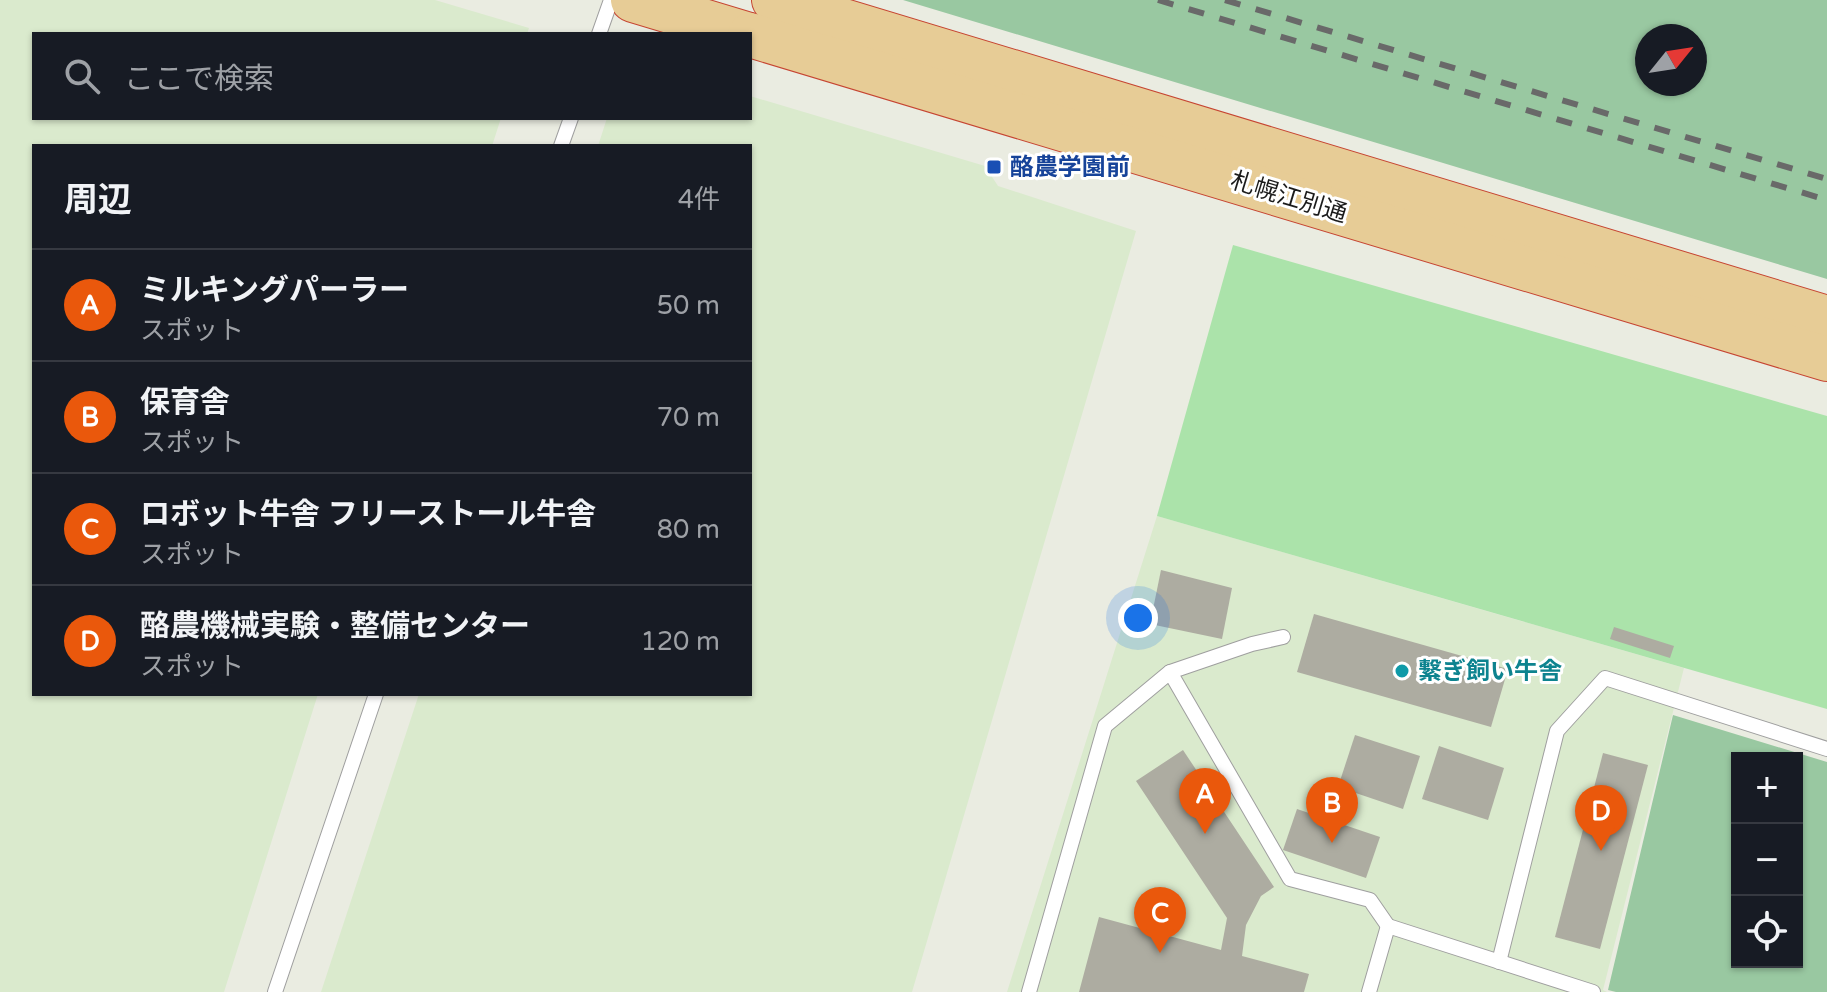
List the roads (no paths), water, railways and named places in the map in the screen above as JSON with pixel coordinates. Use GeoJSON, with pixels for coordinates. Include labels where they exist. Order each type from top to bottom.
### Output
{"type":"FeatureCollection","features":[{"type":"Feature","properties":{"kind":"highway","name":"札幌江別通"},"geometry":{"type":"LineString","coordinates":[[633,0],[738,32]]}},
{"type":"Feature","properties":{"kind":"highway","name":"札幌江別通"},"geometry":{"type":"LineString","coordinates":[[774,0],[1827,318]]}},
{"type":"Feature","properties":{"kind":"highway","name":"札幌江別通"},"geometry":{"type":"LineString","coordinates":[[752,36],[1827,359]]}},
{"type":"Feature","properties":{"kind":"lane"},"geometry":{"type":"LineString","coordinates":[[600,32],[611,0]]}},
{"type":"Feature","properties":{"kind":"lane"},"geometry":{"type":"LineString","coordinates":[[562,144],[570,120]]}},
{"type":"Feature","properties":{"kind":"lane"},"geometry":{"type":"LineString","coordinates":[[1029,992],[1105,726],[1170,672],[1252,644],[1283,637]]}},
{"type":"Feature","properties":{"kind":"lane"},"geometry":{"type":"LineString","coordinates":[[1170,672],[1290,879],[1370,900],[1388,926],[1593,992]]}},
{"type":"Feature","properties":{"kind":"lane"},"geometry":{"type":"LineString","coordinates":[[1499,962],[1557,731],[1605,678],[1827,749]]}},
{"type":"Feature","properties":{"kind":"lane"},"geometry":{"type":"LineString","coordinates":[[275,992],[375,696]]}},
{"type":"Feature","properties":{"kind":"lane"},"geometry":{"type":"LineString","coordinates":[[1369,992],[1388,926]]}},
{"type":"Feature","properties":{"kind":"railway"},"geometry":{"type":"LineString","coordinates":[[1158,0],[1827,200]]}},
{"type":"Feature","properties":{"kind":"railway"},"geometry":{"type":"LineString","coordinates":[[1225,0],[1827,179]]}},
{"type":"Feature","properties":{"kind":"place","name":"酪農学園前"},"geometry":{"type":"Point","coordinates":[994,167]}},
{"type":"Feature","properties":{"kind":"place","name":"繋ぎ飼い牛舎"},"geometry":{"type":"Point","coordinates":[1402,671]}},
{"type":"Feature","properties":{"kind":"place","name":"ミルキングパーラー"},"geometry":{"type":"Point","coordinates":[1205,834]}},
{"type":"Feature","properties":{"kind":"place","name":"保育舎"},"geometry":{"type":"Point","coordinates":[1332,843]}},
{"type":"Feature","properties":{"kind":"place","name":"酪農機械実験・整備センター"},"geometry":{"type":"Point","coordinates":[1601,851]}},
{"type":"Feature","properties":{"kind":"place","name":"ロボット牛舎 フリーストール牛舎"},"geometry":{"type":"Point","coordinates":[1160,953]}}]}
